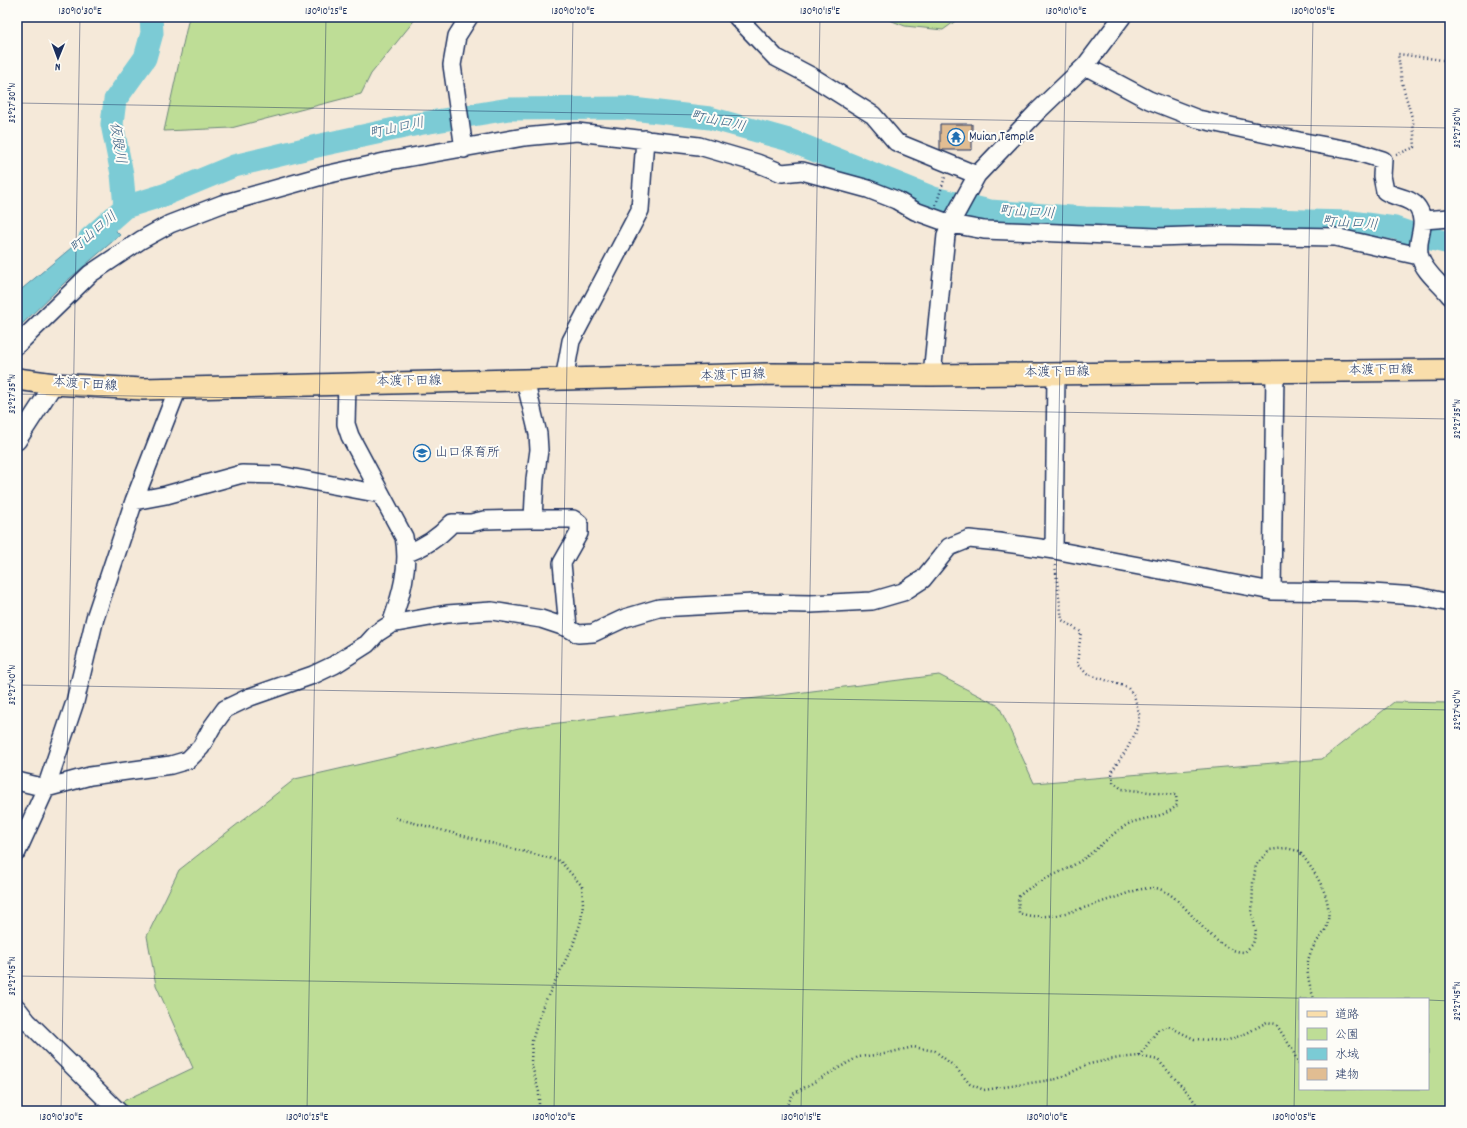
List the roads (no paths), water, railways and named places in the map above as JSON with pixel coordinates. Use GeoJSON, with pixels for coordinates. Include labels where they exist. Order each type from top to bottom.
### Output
{"type":"FeatureCollection","features":[{"type":"Feature","properties":{"kind":"main road","name":"本渡下田線"},"geometry":{"type":"LineString","coordinates":[[17,378],[54,384],[142,389],[771,374],[932,375],[1450,370]]}},
{"type":"Feature","properties":{"kind":"street"},"geometry":{"type":"LineString","coordinates":[[464,145],[452,64],[457,36],[469,17]]}},
{"type":"Feature","properties":{"kind":"street"},"geometry":{"type":"LineString","coordinates":[[737,17],[774,57],[811,76],[873,115],[896,142],[977,175]]}},
{"type":"Feature","properties":{"kind":"street"},"geometry":{"type":"LineString","coordinates":[[932,375],[946,236],[952,220],[977,175],[1038,111],[1085,66],[1122,17]]}},
{"type":"Feature","properties":{"kind":"street"},"geometry":{"type":"LineString","coordinates":[[1085,66],[1149,100],[1198,119],[1299,141],[1354,151],[1383,160],[1382,176],[1385,191],[1410,201],[1418,208],[1423,222],[1419,252],[1424,266],[1450,296]]}},
{"type":"Feature","properties":{"kind":"street"},"geometry":{"type":"LineString","coordinates":[[17,345],[90,274],[170,224],[222,204],[325,175],[464,145],[577,132],[645,138],[699,146],[782,172],[802,171],[868,189],[896,200],[915,212],[952,220],[984,230],[1157,238],[1216,234],[1336,237],[1419,252]]}},
{"type":"Feature","properties":{"kind":"street"},"geometry":{"type":"LineString","coordinates":[[564,380],[571,341],[640,210],[645,138]]}},
{"type":"Feature","properties":{"kind":"street"},"geometry":{"type":"LineString","coordinates":[[1423,222],[1450,218]]}},
{"type":"Feature","properties":{"kind":"street"},"geometry":{"type":"LineString","coordinates":[[1272,591],[1275,372]]}},
{"type":"Feature","properties":{"kind":"street"},"geometry":{"type":"LineString","coordinates":[[1054,550],[1056,373]]}},
{"type":"Feature","properties":{"kind":"street"},"geometry":{"type":"LineString","coordinates":[[525,380],[538,434],[539,450],[535,479],[533,518]]}},
{"type":"Feature","properties":{"kind":"street"},"geometry":{"type":"LineString","coordinates":[[17,440],[54,384]]}},
{"type":"Feature","properties":{"kind":"street"},"geometry":{"type":"LineString","coordinates":[[347,384],[346,424],[348,430],[404,537],[407,553],[399,600],[391,624]]}},
{"type":"Feature","properties":{"kind":"street"},"geometry":{"type":"LineString","coordinates":[[17,852],[46,788],[75,702],[95,618],[134,501],[178,388]]}},
{"type":"Feature","properties":{"kind":"street"},"geometry":{"type":"LineString","coordinates":[[134,501],[166,495],[242,474],[279,475],[381,494]]}},
{"type":"Feature","properties":{"kind":"street"},"geometry":{"type":"LineString","coordinates":[[407,553],[424,547],[443,533],[452,523],[533,518],[572,519],[579,523],[579,533],[562,563],[568,628]]}},
{"type":"Feature","properties":{"kind":"street"},"geometry":{"type":"LineString","coordinates":[[17,781],[46,788],[90,776],[170,765],[188,760],[201,747],[212,727],[225,709],[250,697],[313,675],[334,665],[366,644],[377,633],[391,624],[448,614],[492,612],[542,619],[568,628],[578,634],[593,633],[625,618],[658,608],[753,603],[810,604],[872,601],[903,592],[923,579],[937,559],[949,547],[969,539],[1054,550],[1272,591],[1358,592],[1416,596],[1450,603]]}},
{"type":"Feature","properties":{"kind":"street"},"geometry":{"type":"LineString","coordinates":[[17,1008],[27,1021],[118,1111]]}},
{"type":"Feature","properties":{"kind":"water"},"geometry":{"type":"Polygon","coordinates":[[[118,216],[116,231],[120,235],[62,285],[17,329],[17,293],[107,218],[118,216]]]}},
{"type":"Feature","properties":{"kind":"waterway","name":"仮股川"},"geometry":{"type":"LineString","coordinates":[[125,207],[122,174],[112,124],[115,100],[145,58],[152,33],[151,17]]}},
{"type":"Feature","properties":{"kind":"waterway","name":"町山口川"},"geometry":{"type":"LineString","coordinates":[[90,238],[125,207],[164,195],[234,166],[418,124],[509,109],[624,108],[710,118],[789,140],[933,198],[990,211],[1085,218],[1351,222],[1395,228],[1418,236],[1450,243]]}},
{"type":"Feature","properties":{"kind":"place","name":"Muian Temple"},"geometry":{"type":"Point","coordinates":[956,137]}},
{"type":"Feature","properties":{"kind":"place","name":"山口保育所"},"geometry":{"type":"Point","coordinates":[422,453]}}]}
